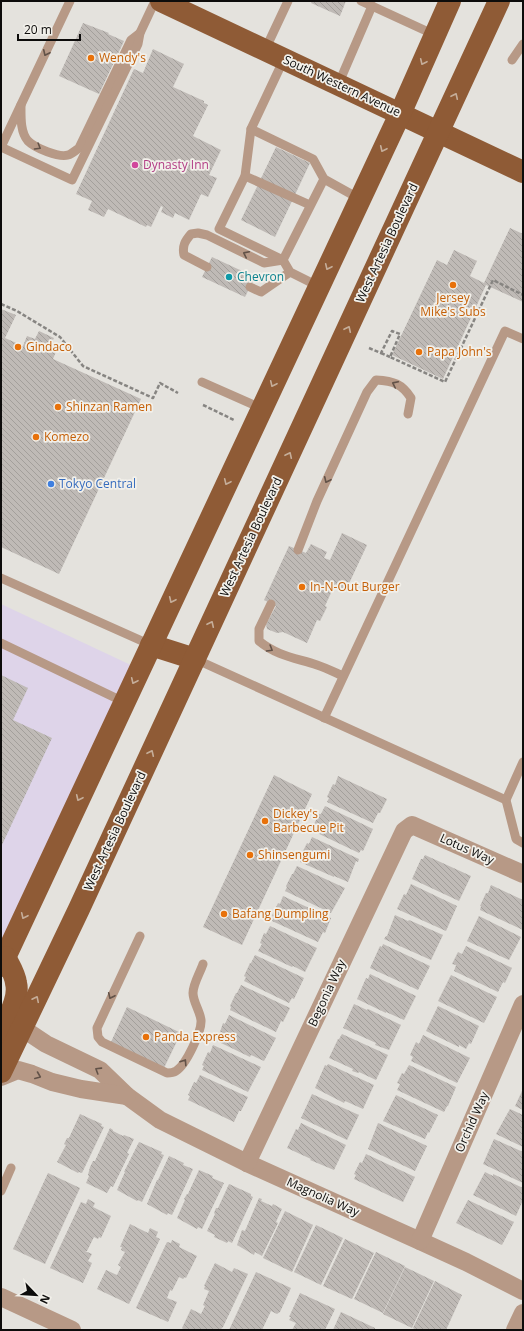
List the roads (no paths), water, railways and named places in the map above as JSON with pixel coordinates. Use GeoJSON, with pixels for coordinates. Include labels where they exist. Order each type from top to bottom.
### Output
{"type":"FeatureCollection","features":[{"type":"Feature","properties":{"kind":"main road","name":"South Western Avenue"},"geometry":{"type":"LineString","coordinates":[[161,1],[523,172]]}},
{"type":"Feature","properties":{"kind":"main road"},"geometry":{"type":"LineString","coordinates":[[1,1034],[14,1002],[17,990],[16,982],[6,951],[400,114],[450,1]]}},
{"type":"Feature","properties":{"kind":"main road","name":"West Artesia Boulevard"},"geometry":{"type":"LineString","coordinates":[[1,1072],[79,909],[499,1]]}},
{"type":"Feature","properties":{"kind":"main road"},"geometry":{"type":"LineString","coordinates":[[151,645],[195,659]]}},
{"type":"Feature","properties":{"kind":"street","name":"Lotus Way"},"geometry":{"type":"LineString","coordinates":[[412,825],[523,874]]}},
{"type":"Feature","properties":{"kind":"street","name":"Begonia Way"},"geometry":{"type":"LineString","coordinates":[[247,1163],[404,831],[412,825]]}},
{"type":"Feature","properties":{"kind":"street","name":"Orchid Way"},"geometry":{"type":"LineString","coordinates":[[420,1241],[523,1004]]}},
{"type":"Feature","properties":{"kind":"street","name":"Magnolia Way"},"geometry":{"type":"LineString","coordinates":[[22,1028],[46,1044],[100,1070],[127,1096],[160,1120],[247,1163],[466,1262],[523,1291]]}},
{"type":"Feature","properties":{"kind":"street","name":"Magnolia Way"},"geometry":{"type":"LineString","coordinates":[[1,1077],[18,1070],[52,1082],[81,1089],[127,1096]]}},
{"type":"Feature","properties":{"kind":"street"},"geometry":{"type":"LineString","coordinates":[[1,1297],[72,1330]]}},
{"type":"Feature","properties":{"kind":"street"},"geometry":{"type":"LineString","coordinates":[[515,1330],[523,1313]]}},
{"type":"Feature","properties":{"kind":"lane"},"geometry":{"type":"LineString","coordinates":[[70,1],[1,147],[72,180],[138,44],[140,33],[155,1]]}},
{"type":"Feature","properties":{"kind":"lane"},"geometry":{"type":"LineString","coordinates":[[288,1],[274,55],[251,129],[245,176],[219,229],[283,260],[290,272],[318,286]]}},
{"type":"Feature","properties":{"kind":"lane"},"geometry":{"type":"LineString","coordinates":[[361,1],[435,35]]}},
{"type":"Feature","properties":{"kind":"lane"},"geometry":{"type":"LineString","coordinates":[[338,85],[372,6]]}},
{"type":"Feature","properties":{"kind":"lane"},"geometry":{"type":"LineString","coordinates":[[21,105],[21,124],[28,141],[44,151],[58,156],[68,155],[79,148],[132,40],[140,33]]}},
{"type":"Feature","properties":{"kind":"lane"},"geometry":{"type":"LineString","coordinates":[[512,60],[523,44]]}},
{"type":"Feature","properties":{"kind":"lane"},"geometry":{"type":"LineString","coordinates":[[251,129],[313,159],[324,180],[360,199]]}},
{"type":"Feature","properties":{"kind":"lane"},"geometry":{"type":"LineString","coordinates":[[245,176],[310,205]]}},
{"type":"Feature","properties":{"kind":"lane"},"geometry":{"type":"LineString","coordinates":[[283,260],[324,180]]}},
{"type":"Feature","properties":{"kind":"lane"},"geometry":{"type":"LineString","coordinates":[[207,267],[184,255],[182,248],[185,240],[191,234],[198,232],[207,235],[264,262],[283,260]]}},
{"type":"Feature","properties":{"kind":"lane"},"geometry":{"type":"LineString","coordinates":[[250,287],[261,292],[290,272]]}},
{"type":"Feature","properties":{"kind":"lane"},"geometry":{"type":"LineString","coordinates":[[324,718],[504,331],[523,339]]}},
{"type":"Feature","properties":{"kind":"lane"},"geometry":{"type":"LineString","coordinates":[[298,550],[318,501],[367,392],[376,380],[390,381],[405,389],[411,398],[408,414]]}},
{"type":"Feature","properties":{"kind":"lane"},"geometry":{"type":"LineString","coordinates":[[202,382],[261,408]]}},
{"type":"Feature","properties":{"kind":"lane"},"geometry":{"type":"LineString","coordinates":[[1,578],[151,645]]}},
{"type":"Feature","properties":{"kind":"lane"},"geometry":{"type":"LineString","coordinates":[[271,604],[259,628],[259,641],[268,649],[343,676]]}},
{"type":"Feature","properties":{"kind":"lane"},"geometry":{"type":"LineString","coordinates":[[1,643],[124,702]]}},
{"type":"Feature","properties":{"kind":"lane"},"geometry":{"type":"LineString","coordinates":[[195,659],[506,800]]}},
{"type":"Feature","properties":{"kind":"lane"},"geometry":{"type":"LineString","coordinates":[[523,762],[506,800],[516,840],[523,843]]}},
{"type":"Feature","properties":{"kind":"lane"},"geometry":{"type":"LineString","coordinates":[[140,936],[97,1028],[98,1037],[102,1042],[167,1073],[175,1072],[186,1060],[200,1030],[200,1014],[193,995],[193,990],[203,964]]}},
{"type":"Feature","properties":{"kind":"lane"},"geometry":{"type":"LineString","coordinates":[[1,1191],[11,1168]]}},
{"type":"Feature","properties":{"kind":"place","name":"Wendy's"},"geometry":{"type":"Point","coordinates":[91,58]}},
{"type":"Feature","properties":{"kind":"place","name":"Dynasty Inn"},"geometry":{"type":"Point","coordinates":[135,165]}},
{"type":"Feature","properties":{"kind":"place","name":"Chevron"},"geometry":{"type":"Point","coordinates":[229,277]}},
{"type":"Feature","properties":{"kind":"place","name":"Jersey Mike's Subs"},"geometry":{"type":"Point","coordinates":[453,285]}},
{"type":"Feature","properties":{"kind":"place","name":"Gindaco"},"geometry":{"type":"Point","coordinates":[18,347]}},
{"type":"Feature","properties":{"kind":"place","name":"Papa John's"},"geometry":{"type":"Point","coordinates":[419,352]}},
{"type":"Feature","properties":{"kind":"place","name":"Shinzan Ramen"},"geometry":{"type":"Point","coordinates":[58,407]}},
{"type":"Feature","properties":{"kind":"place","name":"Komezo"},"geometry":{"type":"Point","coordinates":[36,437]}},
{"type":"Feature","properties":{"kind":"place","name":"Tokyo Central"},"geometry":{"type":"Point","coordinates":[51,484]}},
{"type":"Feature","properties":{"kind":"place","name":"In-N-Out Burger"},"geometry":{"type":"Point","coordinates":[302,587]}},
{"type":"Feature","properties":{"kind":"place","name":"Dickey's Barbecue Pit"},"geometry":{"type":"Point","coordinates":[265,821]}},
{"type":"Feature","properties":{"kind":"place","name":"Shinsengumi"},"geometry":{"type":"Point","coordinates":[250,855]}},
{"type":"Feature","properties":{"kind":"place","name":"Bafang Dumpling"},"geometry":{"type":"Point","coordinates":[224,914]}},
{"type":"Feature","properties":{"kind":"place","name":"Panda Express"},"geometry":{"type":"Point","coordinates":[146,1037]}}]}
